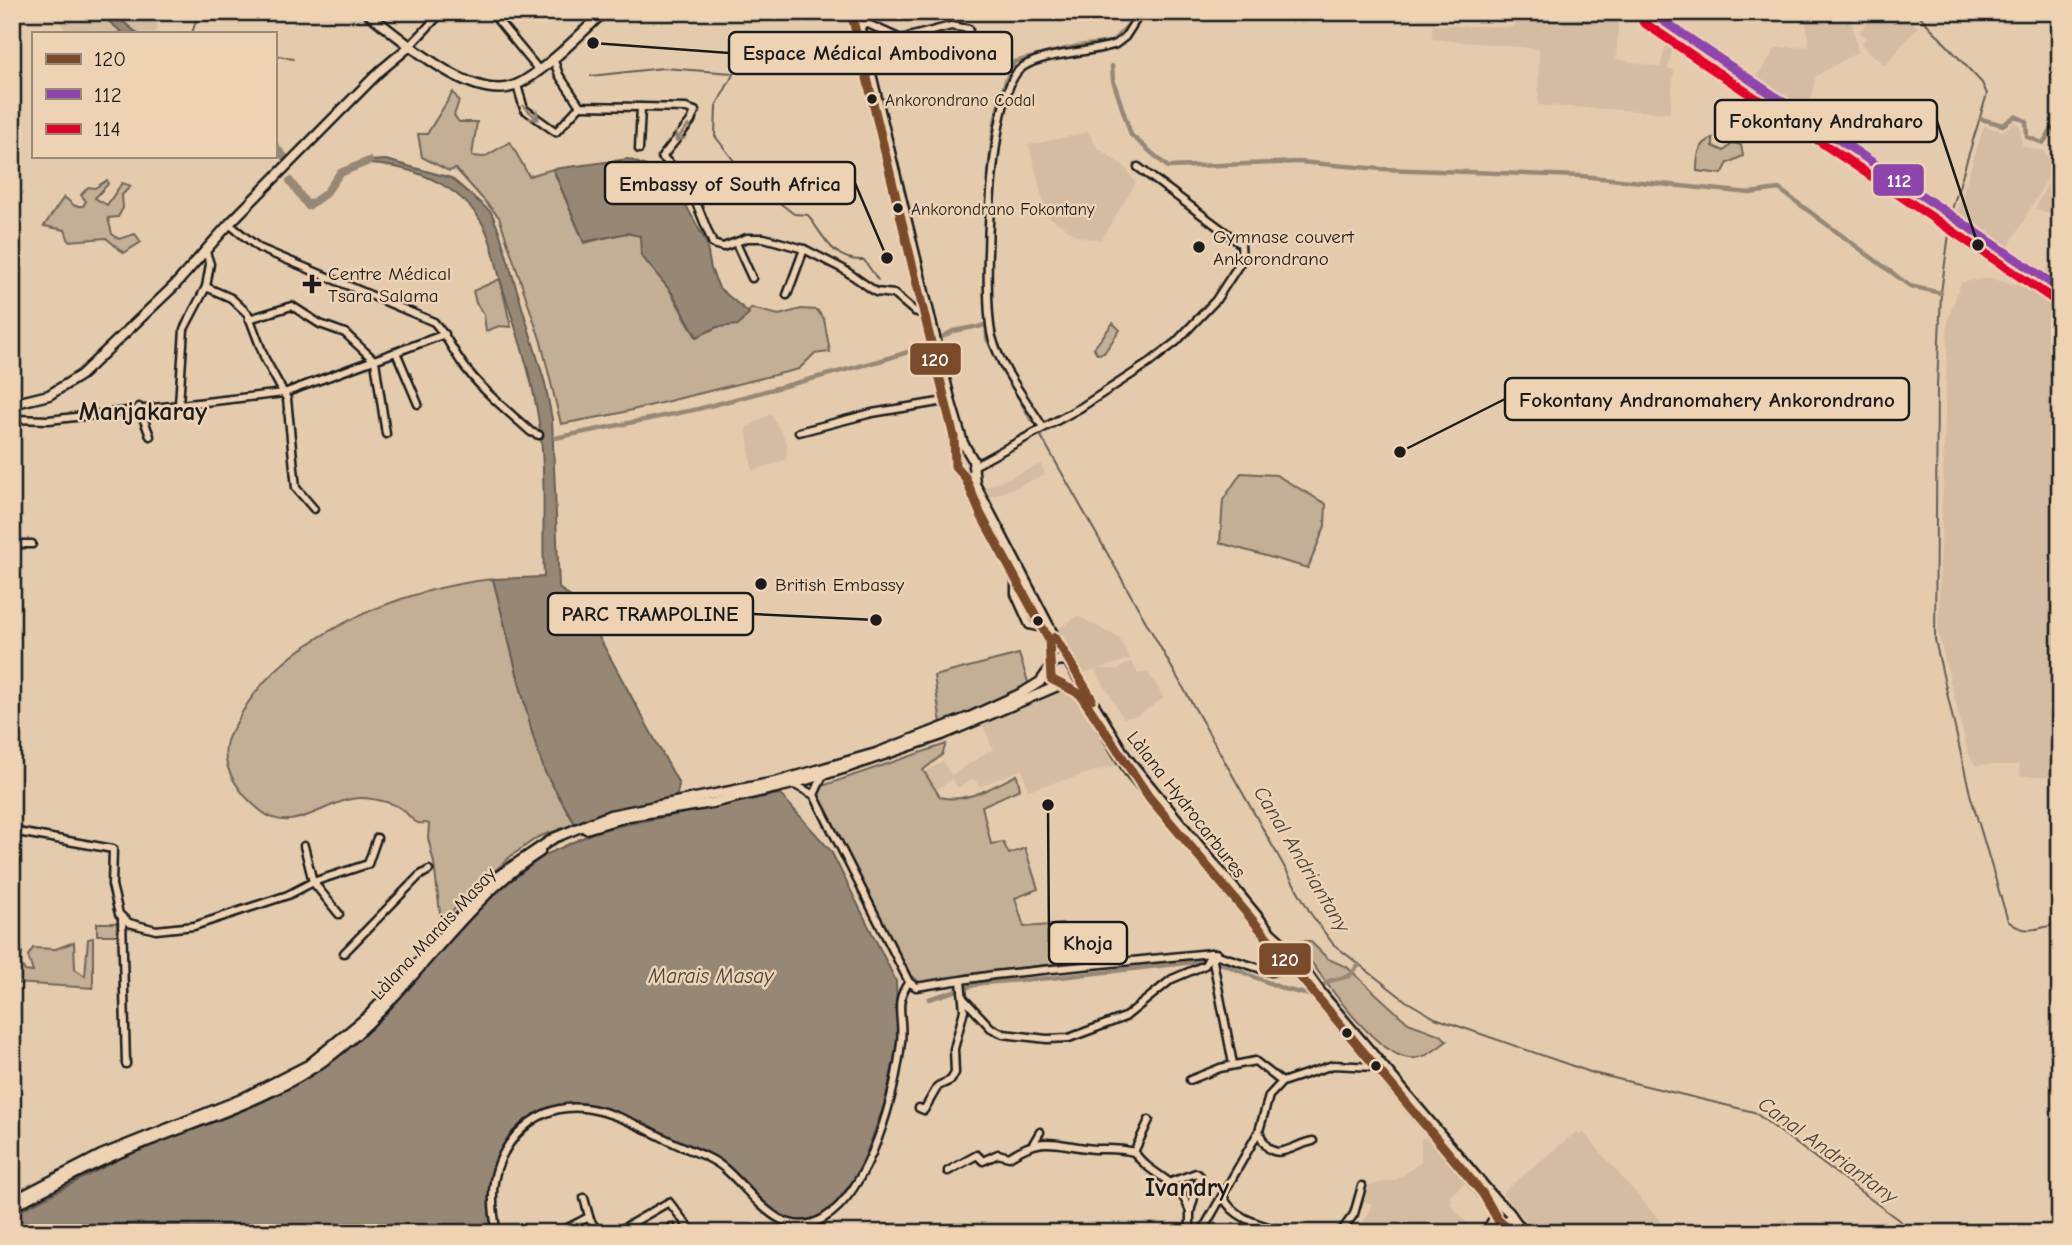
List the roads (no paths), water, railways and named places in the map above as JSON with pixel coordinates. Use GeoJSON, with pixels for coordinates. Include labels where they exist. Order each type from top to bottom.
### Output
{"type":"FeatureCollection","features":[{"type":"Feature","properties":{"kind":"main road"},"geometry":{"type":"LineString","coordinates":[[373,14],[410,46],[473,85],[498,90],[517,85],[604,12]]}},
{"type":"Feature","properties":{"kind":"main road"},"geometry":{"type":"LineString","coordinates":[[854,12],[857,26],[923,314],[933,343],[957,423],[988,511],[1074,672],[1072,679],[1061,685],[1051,679],[1053,652],[1043,628],[955,464],[956,457],[933,343],[857,26]]}},
{"type":"Feature","properties":{"kind":"main road"},"geometry":{"type":"LineString","coordinates":[[1650,12],[2060,289]]}},
{"type":"Feature","properties":{"kind":"main road"},"geometry":{"type":"LineString","coordinates":[[396,34],[399,55]]}},
{"type":"Feature","properties":{"kind":"main road"},"geometry":{"type":"LineString","coordinates":[[12,404],[49,395],[81,375],[206,253],[410,46]]}},
{"type":"Feature","properties":{"kind":"main road"},"geometry":{"type":"LineString","coordinates":[[956,457],[969,454]]}},
{"type":"Feature","properties":{"kind":"main road"},"geometry":{"type":"LineString","coordinates":[[960,471],[972,467]]}},
{"type":"Feature","properties":{"kind":"main road"},"geometry":{"type":"LineString","coordinates":[[1051,666],[1059,660],[1067,660]]}},
{"type":"Feature","properties":{"kind":"main road","name":"Làlana Marais Masay"},"geometry":{"type":"LineString","coordinates":[[648,810],[775,782],[876,752],[1001,704],[1036,685],[1051,666]]}},
{"type":"Feature","properties":{"kind":"main road","name":"Làlana Hydrocarbures"},"geometry":{"type":"LineString","coordinates":[[1074,672],[1134,768],[1320,996]]}},
{"type":"Feature","properties":{"kind":"main road","name":"Làlana Marais Masay"},"geometry":{"type":"LineString","coordinates":[[12,1201],[101,1155],[239,1100],[308,1065],[369,1015],[498,876],[535,849],[610,814],[712,803],[823,775],[942,734],[1061,685]]}},
{"type":"Feature","properties":{"kind":"main road","name":"Làlana Hydrocarbures"},"geometry":{"type":"LineString","coordinates":[[1061,685],[1080,694],[1149,797],[1287,955]]}},
{"type":"Feature","properties":{"kind":"main road","name":"Làlana Marais Masay"},"geometry":{"type":"LineString","coordinates":[[12,1207],[114,1155],[270,1093],[311,1070],[373,1019],[439,940]]}},
{"type":"Feature","properties":{"kind":"main road"},"geometry":{"type":"LineString","coordinates":[[1320,996],[1375,1067],[1513,1233]]}},
{"type":"Feature","properties":{"kind":"main road"},"geometry":{"type":"LineString","coordinates":[[1320,996],[1524,1233]]}},
{"type":"Feature","properties":{"kind":"main road"},"geometry":{"type":"LineString","coordinates":[[1485,1233],[1508,1212]]}},
{"type":"Feature","properties":{"kind":"main road"},"geometry":{"type":"LineString","coordinates":[[1499,1218],[1508,1212]]}},
{"type":"Feature","properties":{"kind":"street"},"geometry":{"type":"LineString","coordinates":[[410,46],[442,12]]}},
{"type":"Feature","properties":{"kind":"street"},"geometry":{"type":"LineString","coordinates":[[491,12],[538,69]]}},
{"type":"Feature","properties":{"kind":"street"},"geometry":{"type":"LineString","coordinates":[[1042,426],[999,355],[988,312],[993,157],[1004,101],[1016,72],[1027,64],[1116,44],[1125,37],[1141,12]]}},
{"type":"Feature","properties":{"kind":"street"},"geometry":{"type":"LineString","coordinates":[[857,26],[868,24],[901,39],[951,26],[969,29]]}},
{"type":"Feature","properties":{"kind":"street"},"geometry":{"type":"LineString","coordinates":[[552,58],[559,75],[580,106]]}},
{"type":"Feature","properties":{"kind":"street"},"geometry":{"type":"LineString","coordinates":[[517,85],[524,109],[556,132],[580,106],[686,108],[695,111],[691,121],[662,157],[686,178],[713,244],[723,247],[747,238],[764,238],[804,249],[843,269],[876,292],[894,294],[914,312],[923,314]]}},
{"type":"Feature","properties":{"kind":"street"},"geometry":{"type":"LineString","coordinates":[[639,149],[641,107]]}},
{"type":"Feature","properties":{"kind":"street"},"geometry":{"type":"LineString","coordinates":[[972,467],[1042,426],[1080,408],[1177,342],[1216,300],[1242,260],[1241,244],[1138,167]]}},
{"type":"Feature","properties":{"kind":"street"},"geometry":{"type":"LineString","coordinates":[[229,227],[259,248],[434,322],[445,334],[466,369],[487,393],[531,432],[539,435]]}},
{"type":"Feature","properties":{"kind":"street"},"geometry":{"type":"LineString","coordinates":[[736,243],[752,278]]}},
{"type":"Feature","properties":{"kind":"street"},"geometry":{"type":"LineString","coordinates":[[787,295],[804,249]]}},
{"type":"Feature","properties":{"kind":"street"},"geometry":{"type":"LineString","coordinates":[[178,404],[184,329],[206,287],[210,264],[206,253]]}},
{"type":"Feature","properties":{"kind":"street"},"geometry":{"type":"LineString","coordinates":[[206,287],[231,298],[249,318],[265,359],[284,393],[296,488],[314,509]]}},
{"type":"Feature","properties":{"kind":"street"},"geometry":{"type":"LineString","coordinates":[[249,318],[292,306],[320,324],[345,333],[375,360],[386,434]]}},
{"type":"Feature","properties":{"kind":"street"},"geometry":{"type":"LineString","coordinates":[[12,419],[48,420],[139,407],[284,393],[445,334]]}},
{"type":"Feature","properties":{"kind":"street"},"geometry":{"type":"LineString","coordinates":[[396,352],[418,404]]}},
{"type":"Feature","properties":{"kind":"street"},"geometry":{"type":"LineString","coordinates":[[799,432],[872,413],[945,401]]}},
{"type":"Feature","properties":{"kind":"street"},"geometry":{"type":"LineString","coordinates":[[139,407],[150,436]]}},
{"type":"Feature","properties":{"kind":"street"},"geometry":{"type":"LineString","coordinates":[[969,454],[992,455]]}},
{"type":"Feature","properties":{"kind":"street"},"geometry":{"type":"LineString","coordinates":[[12,538],[13,544],[32,544]]}},
{"type":"Feature","properties":{"kind":"street"},"geometry":{"type":"LineString","coordinates":[[814,795],[823,775]]}},
{"type":"Feature","properties":{"kind":"street"},"geometry":{"type":"LineString","coordinates":[[793,784],[814,795],[909,982],[916,987],[930,988],[961,982],[1213,956],[1270,972],[1287,955]]}},
{"type":"Feature","properties":{"kind":"street"},"geometry":{"type":"LineString","coordinates":[[12,831],[113,849],[111,886],[122,918],[126,1064]]}},
{"type":"Feature","properties":{"kind":"street"},"geometry":{"type":"LineString","coordinates":[[122,918],[156,930],[187,927],[288,895],[313,882],[368,864],[377,838]]}},
{"type":"Feature","properties":{"kind":"street"},"geometry":{"type":"LineString","coordinates":[[304,846],[313,882],[339,914]]}},
{"type":"Feature","properties":{"kind":"street"},"geometry":{"type":"LineString","coordinates":[[344,953],[419,876],[429,870]]}},
{"type":"Feature","properties":{"kind":"street"},"geometry":{"type":"LineString","coordinates":[[963,995],[991,1028],[1003,1034],[1047,1039],[1069,1038],[1125,1017],[1163,985],[1205,965],[1213,956]]}},
{"type":"Feature","properties":{"kind":"street"},"geometry":{"type":"LineString","coordinates":[[1213,956],[1233,1064]]}},
{"type":"Feature","properties":{"kind":"street"},"geometry":{"type":"LineString","coordinates":[[496,1233],[492,1209],[498,1160],[511,1140],[531,1122],[572,1107],[604,1110],[723,1167],[751,1199],[781,1219],[802,1224],[821,1220],[836,1209],[867,1165],[889,1097],[901,1045],[899,996],[909,982]]}},
{"type":"Feature","properties":{"kind":"street"},"geometry":{"type":"LineString","coordinates":[[919,1108],[924,1110],[934,1091],[955,1073],[954,1049],[962,1027],[961,982]]}},
{"type":"Feature","properties":{"kind":"street"},"geometry":{"type":"LineString","coordinates":[[1189,1080],[1233,1064],[1255,1061],[1282,1082]]}},
{"type":"Feature","properties":{"kind":"street"},"geometry":{"type":"LineString","coordinates":[[1201,1233],[1224,1198],[1259,1130],[1269,1096],[1282,1082],[1332,1065],[1375,1067]]}},
{"type":"Feature","properties":{"kind":"street"},"geometry":{"type":"LineString","coordinates":[[1134,1152],[1149,1120]]}},
{"type":"Feature","properties":{"kind":"street"},"geometry":{"type":"LineString","coordinates":[[1259,1130],[1266,1144],[1274,1152],[1285,1152],[1313,1141]]}},
{"type":"Feature","properties":{"kind":"street"},"geometry":{"type":"LineString","coordinates":[[1033,1144],[1040,1132]]}},
{"type":"Feature","properties":{"kind":"street"},"geometry":{"type":"LineString","coordinates":[[948,1171],[969,1157],[977,1155],[983,1161],[1001,1154],[1009,1157],[1033,1144],[1048,1142],[1134,1152],[1144,1167],[1171,1182],[1181,1191],[1190,1212]]}},
{"type":"Feature","properties":{"kind":"street"},"geometry":{"type":"LineString","coordinates":[[1171,1182],[1186,1174],[1196,1173],[1200,1176],[1190,1212],[1190,1233]]}},
{"type":"Feature","properties":{"kind":"street"},"geometry":{"type":"LineString","coordinates":[[1340,1233],[1354,1214],[1362,1186]]}},
{"type":"Feature","properties":{"kind":"street"},"geometry":{"type":"LineString","coordinates":[[584,1198],[589,1217],[599,1233]]}},
{"type":"Feature","properties":{"kind":"street"},"geometry":{"type":"LineString","coordinates":[[1224,1198],[1239,1216],[1287,1233]]}},
{"type":"Feature","properties":{"kind":"street"},"geometry":{"type":"LineString","coordinates":[[615,1233],[669,1202],[693,1233]]}},
{"type":"Feature","properties":{"kind":"street"},"geometry":{"type":"LineString","coordinates":[[558,1233],[589,1217]]}},
{"type":"Feature","properties":{"kind":"water"},"geometry":{"type":"Polygon","coordinates":[[[97,12],[111,12],[136,32],[122,32],[97,12]]]}},
{"type":"Feature","properties":{"kind":"water"},"geometry":{"type":"Polygon","coordinates":[[[628,159],[664,173],[676,187],[706,242],[711,269],[719,288],[749,313],[738,325],[717,327],[697,337],[673,294],[641,255],[640,236],[627,233],[584,242],[553,169],[628,159]]]}},
{"type":"Feature","properties":{"kind":"water"},"geometry":{"type":"Polygon","coordinates":[[[386,160],[451,178],[491,212],[545,383],[552,419],[559,588],[582,606],[679,784],[677,795],[668,801],[613,810],[575,824],[545,772],[533,736],[493,579],[544,577],[542,456],[539,420],[531,382],[491,244],[481,221],[470,206],[441,184],[406,170],[369,164],[369,161],[386,160]]]}},
{"type":"Feature","properties":{"kind":"water","name":"Marais Masay"},"geometry":{"type":"Polygon","coordinates":[[[780,794],[831,851],[896,981],[898,1042],[884,1105],[858,1175],[833,1206],[819,1217],[799,1221],[779,1217],[705,1155],[601,1107],[580,1103],[558,1106],[528,1119],[509,1138],[496,1158],[492,1180],[495,1233],[12,1233],[12,1215],[119,1159],[271,1098],[337,1057],[390,1007],[490,897],[543,856],[599,830],[780,794]]]}},
{"type":"Feature","properties":{"kind":"waterway"},"geometry":{"type":"LineString","coordinates":[[192,32],[199,12]]}},
{"type":"Feature","properties":{"kind":"waterway"},"geometry":{"type":"LineString","coordinates":[[1916,12],[1982,83],[1987,94],[1951,213]]}},
{"type":"Feature","properties":{"kind":"waterway","name":"Canal Andriantany"},"geometry":{"type":"LineString","coordinates":[[989,180],[996,120],[1003,90],[1014,62],[1078,46],[1112,42],[1134,19]]}},
{"type":"Feature","properties":{"kind":"waterway"},"geometry":{"type":"LineString","coordinates":[[276,55],[293,59]]}},
{"type":"Feature","properties":{"kind":"waterway"},"geometry":{"type":"LineString","coordinates":[[781,66],[750,66],[734,73],[716,106],[715,136],[747,178],[794,214],[808,215],[837,252],[854,260],[864,260],[878,280]]}},
{"type":"Feature","properties":{"kind":"waterway"},"geometry":{"type":"LineString","coordinates":[[1112,66],[1113,80],[1131,135],[1168,167],[1299,162],[1382,169],[1581,176],[1750,193],[1779,189],[1910,286],[1941,293]]}},
{"type":"Feature","properties":{"kind":"waterway"},"geometry":{"type":"LineString","coordinates":[[591,76],[663,68],[733,73]]}},
{"type":"Feature","properties":{"kind":"waterway"},"geometry":{"type":"LineString","coordinates":[[1981,119],[2003,125],[2015,116],[2026,121],[2027,137],[2043,143],[2052,129],[2060,129]]}},
{"type":"Feature","properties":{"kind":"waterway"},"geometry":{"type":"LineString","coordinates":[[276,147],[286,159]]}},
{"type":"Feature","properties":{"kind":"waterway"},"geometry":{"type":"LineString","coordinates":[[290,181],[308,206],[326,193],[340,173],[369,161]]}},
{"type":"Feature","properties":{"kind":"waterway"},"geometry":{"type":"LineString","coordinates":[[1951,219],[1941,293],[1937,386],[1935,640],[1970,794],[2008,921],[2027,930],[2060,923]]}},
{"type":"Feature","properties":{"kind":"waterway","name":"Canal Andriantany"},"geometry":{"type":"LineString","coordinates":[[986,297],[987,339],[1031,419]]}},
{"type":"Feature","properties":{"kind":"waterway","name":"Canal Andriantany"},"geometry":{"type":"LineString","coordinates":[[978,327],[985,325]]}},
{"type":"Feature","properties":{"kind":"waterway"},"geometry":{"type":"LineString","coordinates":[[555,438],[698,409],[879,361],[924,347],[953,331],[974,327]]}},
{"type":"Feature","properties":{"kind":"waterway","name":"Canal Andriantany"},"geometry":{"type":"LineString","coordinates":[[1041,436],[1311,914],[1333,944],[1406,1001],[1435,1018],[1593,1073],[1754,1112],[1916,1233]]}},
{"type":"Feature","properties":{"kind":"waterway"},"geometry":{"type":"LineString","coordinates":[[929,999],[981,983],[1213,960],[1284,989],[1310,995],[1329,981],[1349,976],[1359,965]]}},
{"type":"Feature","properties":{"kind":"place","name":"Espace Médical Ambodivona"},"geometry":{"type":"Point","coordinates":[593,43]}},
{"type":"Feature","properties":{"kind":"place","name":"Ankorondrano Codal"},"geometry":{"type":"Point","coordinates":[872,99]}},
{"type":"Feature","properties":{"kind":"place","name":"Ankorondrano Fokontany"},"geometry":{"type":"Point","coordinates":[898,208]}},
{"type":"Feature","properties":{"kind":"place","name":"Fokontany Andraharo"},"geometry":{"type":"Point","coordinates":[1978,245]}},
{"type":"Feature","properties":{"kind":"place","name":"Gymnase couvert Ankorondrano"},"geometry":{"type":"Point","coordinates":[1199,247]}},
{"type":"Feature","properties":{"kind":"place","name":"Embassy of South Africa"},"geometry":{"type":"Point","coordinates":[887,258]}},
{"type":"Feature","properties":{"kind":"place","name":"Centre Médical Tsara Salama"},"geometry":{"type":"Point","coordinates":[312,284]}},
{"type":"Feature","properties":{"kind":"place","name":"Fokontany Andranomahery Ankorondrano"},"geometry":{"type":"Point","coordinates":[1400,452]}},
{"type":"Feature","properties":{"kind":"place","name":"British Embassy"},"geometry":{"type":"Point","coordinates":[761,584]}},
{"type":"Feature","properties":{"kind":"place","name":"PARC TRAMPOLINE"},"geometry":{"type":"Point","coordinates":[876,620]}},
{"type":"Feature","properties":{"kind":"place","name":"Khoja"},"geometry":{"type":"Point","coordinates":[1048,805]}},
{"type":"Feature","properties":{"kind":"district","name":"Manjakaray"},"geometry":{"type":"Point","coordinates":[143,411]}},
{"type":"Feature","properties":{"kind":"district","name":"Ivandry"},"geometry":{"type":"Point","coordinates":[1187,1187]}}]}
